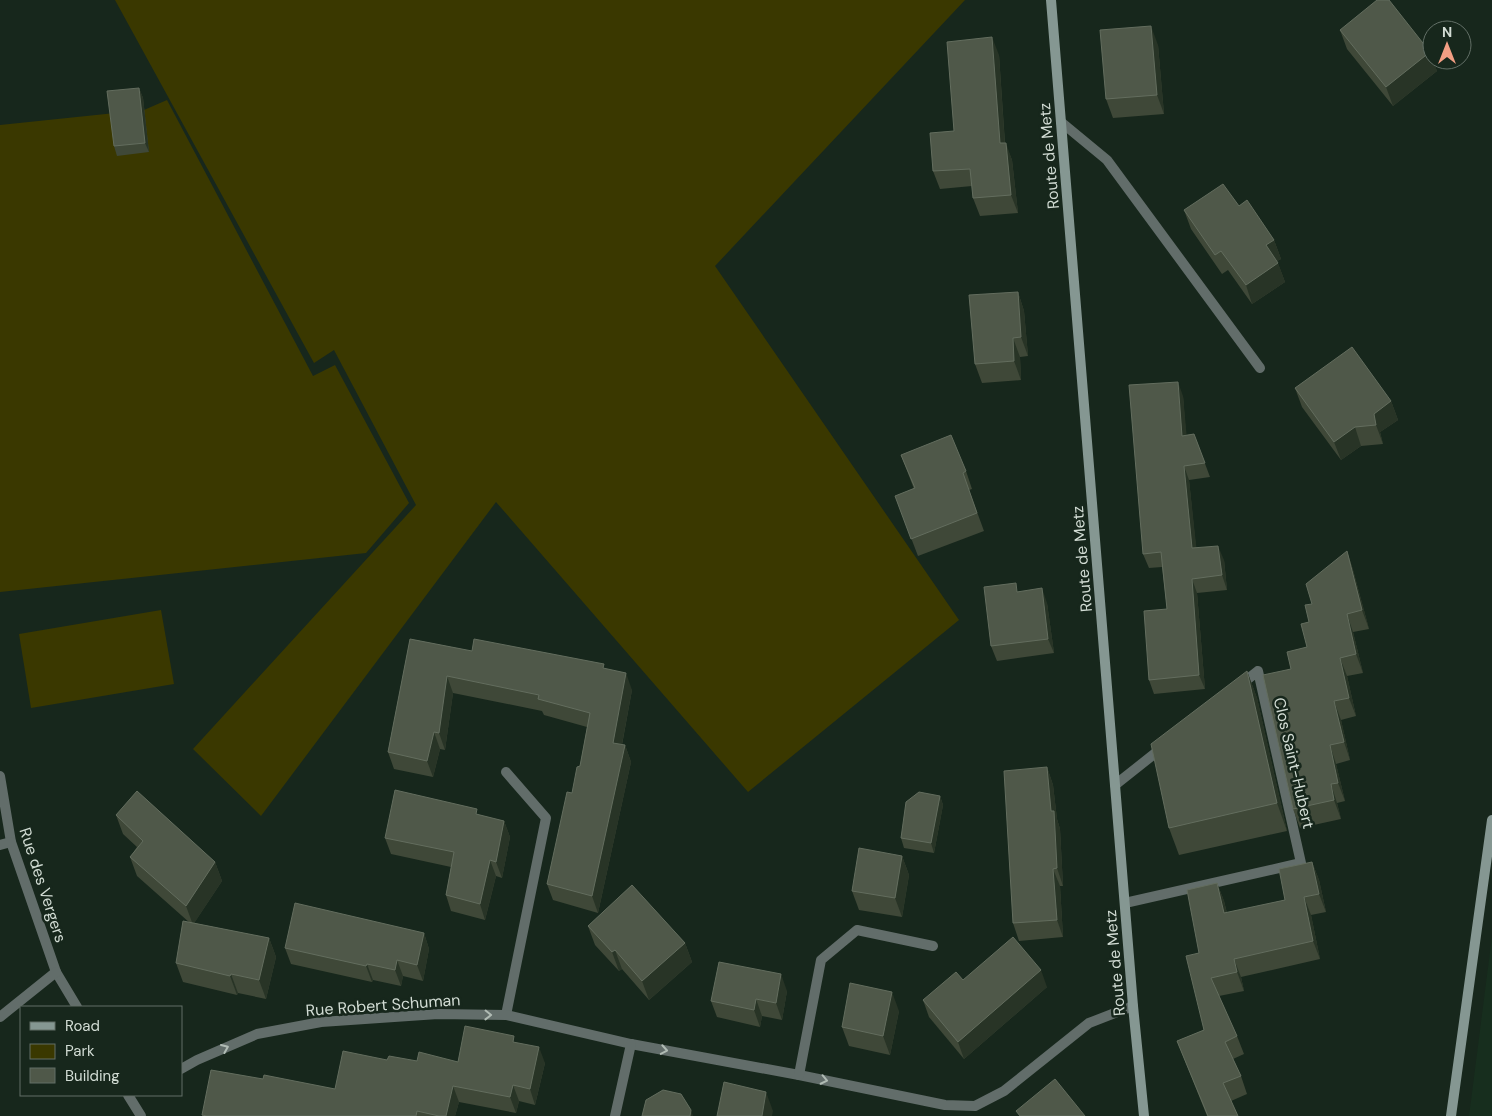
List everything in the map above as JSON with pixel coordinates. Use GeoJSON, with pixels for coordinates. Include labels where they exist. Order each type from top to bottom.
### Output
{"type":"FeatureCollection","features":[{"type":"Feature","properties":{"kind":"street","name":"Route de Metz"},"geometry":{"type":"LineString","coordinates":[[1051,0],[1133,1006],[1144,1116]]}},
{"type":"Feature","properties":{"kind":"street"},"geometry":{"type":"LineString","coordinates":[[1061,122],[1107,160],[1260,368]]}},
{"type":"Feature","properties":{"kind":"street","name":"Clos Saint-Hubert"},"geometry":{"type":"LineString","coordinates":[[1125,904],[1301,863],[1258,671],[1228,695]]}},
{"type":"Feature","properties":{"kind":"street"},"geometry":{"type":"LineString","coordinates":[[1115,785],[1168,743]]}},
{"type":"Feature","properties":{"kind":"street"},"geometry":{"type":"LineString","coordinates":[[506,772],[546,818],[506,1015]]}},
{"type":"Feature","properties":{"kind":"street","name":"Rue des Vergers"},"geometry":{"type":"LineString","coordinates":[[0,776],[11,842],[56,972],[75,1006]]}},
{"type":"Feature","properties":{"kind":"street"},"geometry":{"type":"LineString","coordinates":[[1451,1116],[1492,820]]}},
{"type":"Feature","properties":{"kind":"street"},"geometry":{"type":"LineString","coordinates":[[0,846],[11,842]]}},
{"type":"Feature","properties":{"kind":"street"},"geometry":{"type":"LineString","coordinates":[[799,1075],[821,960],[856,930],[933,946]]}},
{"type":"Feature","properties":{"kind":"street"},"geometry":{"type":"LineString","coordinates":[[0,1017],[56,972]]}},
{"type":"Feature","properties":{"kind":"street","name":"Rue Robert Schuman"},"geometry":{"type":"LineString","coordinates":[[182,1068],[196,1060],[258,1034],[321,1022],[438,1014],[506,1015],[630,1044],[799,1075],[945,1105],[975,1106],[1004,1091],[1089,1023],[1133,1006]]}},
{"type":"Feature","properties":{"kind":"street"},"geometry":{"type":"LineString","coordinates":[[615,1116],[630,1044]]}},
{"type":"Feature","properties":{"kind":"street"},"geometry":{"type":"LineString","coordinates":[[133,1096],[141,1116]]}},
{"type":"Feature","properties":{"kind":"shaded area"},"geometry":{"type":"Polygon","coordinates":[[[1492,936],[1492,1116],[1469,1116],[1492,936]]]}},
{"type":"Feature","properties":{"kind":"green space"},"geometry":{"type":"Polygon","coordinates":[[[115,0],[965,0],[715,266],[959,620],[748,792],[496,502],[261,816],[193,749],[416,505],[334,350],[314,363],[115,0]]]}},
{"type":"Feature","properties":{"kind":"green space"},"geometry":{"type":"Polygon","coordinates":[[[167,100],[313,376],[335,365],[409,503],[366,553],[0,592],[0,125],[144,110],[167,100]]]}},
{"type":"Feature","properties":{"kind":"green space"},"geometry":{"type":"Polygon","coordinates":[[[161,610],[174,684],[31,708],[19,634],[161,610]]]}},
{"type":"Feature","properties":{"kind":"building"},"geometry":{"type":"Polygon","coordinates":[[[1377,0],[1389,0],[1422,42],[1422,58],[1386,87],[1340,30],[1377,0]]]}},
{"type":"Feature","properties":{"kind":"building"},"geometry":{"type":"Polygon","coordinates":[[[1151,26],[1157,95],[1106,99],[1100,30],[1151,26]]]}},
{"type":"Feature","properties":{"kind":"building"},"geometry":{"type":"Polygon","coordinates":[[[992,37],[1000,143],[1006,143],[1011,195],[973,198],[970,169],[933,171],[930,133],[954,131],[947,42],[992,37]]]}},
{"type":"Feature","properties":{"kind":"building"},"geometry":{"type":"Polygon","coordinates":[[[139,88],[145,143],[114,146],[107,91],[139,88]]]}},
{"type":"Feature","properties":{"kind":"building"},"geometry":{"type":"Polygon","coordinates":[[[1223,184],[1239,206],[1247,200],[1274,240],[1266,245],[1278,263],[1246,285],[1221,251],[1215,255],[1184,210],[1223,184]]]}},
{"type":"Feature","properties":{"kind":"building"},"geometry":{"type":"Polygon","coordinates":[[[1018,292],[1021,337],[1013,338],[1014,361],[975,364],[969,295],[1018,292]]]}},
{"type":"Feature","properties":{"kind":"building"},"geometry":{"type":"Polygon","coordinates":[[[1352,347],[1391,401],[1374,414],[1376,425],[1355,427],[1334,442],[1295,388],[1352,347]]]}},
{"type":"Feature","properties":{"kind":"building"},"geometry":{"type":"Polygon","coordinates":[[[1178,382],[1182,436],[1194,434],[1205,463],[1184,466],[1192,548],[1218,546],[1222,575],[1192,579],[1199,675],[1149,680],[1144,611],[1167,609],[1161,552],[1143,554],[1129,385],[1178,382]]]}},
{"type":"Feature","properties":{"kind":"building"},"geometry":{"type":"Polygon","coordinates":[[[951,435],[966,471],[963,473],[977,513],[911,539],[895,496],[915,488],[901,455],[951,435]]]}},
{"type":"Feature","properties":{"kind":"building"},"geometry":{"type":"Polygon","coordinates":[[[1347,551],[1362,610],[1347,614],[1356,654],[1340,658],[1349,698],[1334,701],[1344,742],[1330,745],[1338,783],[1331,784],[1334,800],[1293,809],[1263,675],[1291,669],[1287,652],[1307,647],[1301,624],[1309,622],[1305,605],[1312,604],[1306,584],[1347,551]]]}},
{"type":"Feature","properties":{"kind":"building"},"geometry":{"type":"Polygon","coordinates":[[[1016,583],[1017,592],[1042,588],[1048,639],[991,646],[984,587],[1016,583]]]}},
{"type":"Feature","properties":{"kind":"building"},"geometry":{"type":"Polygon","coordinates":[[[410,639],[472,651],[474,639],[604,664],[603,668],[626,673],[613,743],[625,745],[592,896],[547,884],[567,792],[572,793],[577,767],[580,766],[590,713],[538,699],[539,695],[447,676],[439,733],[434,732],[427,761],[388,752],[410,639]]]}},
{"type":"Feature","properties":{"kind":"building"},"geometry":{"type":"Polygon","coordinates":[[[1247,671],[1277,803],[1169,828],[1151,744],[1247,671]]]}},
{"type":"Feature","properties":{"kind":"building"},"geometry":{"type":"Polygon","coordinates":[[[1047,767],[1051,811],[1054,811],[1057,868],[1053,869],[1057,920],[1013,923],[1004,771],[1047,767]]]}},
{"type":"Feature","properties":{"kind":"building"},"geometry":{"type":"Polygon","coordinates":[[[395,790],[477,809],[476,814],[504,821],[496,862],[490,860],[480,904],[446,895],[454,852],[385,838],[395,790]]]}},
{"type":"Feature","properties":{"kind":"building"},"geometry":{"type":"Polygon","coordinates":[[[137,791],[215,862],[186,906],[130,857],[143,841],[116,815],[137,791]]]}},
{"type":"Feature","properties":{"kind":"building"},"geometry":{"type":"Polygon","coordinates":[[[919,792],[940,796],[931,843],[901,838],[906,802],[919,792]]]}},
{"type":"Feature","properties":{"kind":"building"},"geometry":{"type":"Polygon","coordinates":[[[859,848],[902,856],[895,898],[852,891],[859,848]]]}},
{"type":"Feature","properties":{"kind":"building"},"geometry":{"type":"Polygon","coordinates":[[[1312,862],[1319,894],[1304,897],[1313,941],[1234,959],[1237,972],[1211,978],[1237,1036],[1225,1042],[1241,1076],[1223,1083],[1238,1116],[1208,1116],[1177,1041],[1204,1030],[1186,956],[1199,953],[1187,890],[1217,883],[1224,913],[1285,900],[1279,869],[1312,862]]]}},
{"type":"Feature","properties":{"kind":"building"},"geometry":{"type":"Polygon","coordinates":[[[632,885],[685,943],[642,981],[615,950],[612,952],[588,926],[632,885]]]}},
{"type":"Feature","properties":{"kind":"building"},"geometry":{"type":"Polygon","coordinates":[[[295,903],[424,933],[417,965],[397,960],[395,970],[367,964],[366,966],[285,948],[295,903]]]}},
{"type":"Feature","properties":{"kind":"building"},"geometry":{"type":"Polygon","coordinates":[[[183,921],[269,938],[259,980],[231,974],[230,976],[176,963],[183,921]]]}},
{"type":"Feature","properties":{"kind":"building"},"geometry":{"type":"Polygon","coordinates":[[[1013,937],[1041,970],[958,1042],[923,1000],[956,972],[963,980],[1013,937]]]}},
{"type":"Feature","properties":{"kind":"building"},"geometry":{"type":"Polygon","coordinates":[[[719,962],[781,974],[776,1003],[756,999],[754,1010],[711,1001],[719,962]]]}},
{"type":"Feature","properties":{"kind":"building"},"geometry":{"type":"Polygon","coordinates":[[[850,983],[892,992],[883,1036],[842,1027],[850,983]]]}},
{"type":"Feature","properties":{"kind":"building"},"geometry":{"type":"Polygon","coordinates":[[[465,1026],[514,1036],[513,1042],[539,1047],[530,1089],[513,1085],[510,1097],[453,1086],[446,1116],[417,1111],[416,1116],[202,1115],[211,1070],[263,1079],[264,1075],[335,1089],[343,1051],[387,1060],[389,1056],[417,1061],[419,1052],[458,1062],[465,1026]]]}},
{"type":"Feature","properties":{"kind":"building"},"geometry":{"type":"Polygon","coordinates":[[[1055,1079],[1085,1116],[1020,1116],[1016,1111],[1055,1079]]]}},
{"type":"Feature","properties":{"kind":"building"},"geometry":{"type":"Polygon","coordinates":[[[724,1082],[766,1092],[762,1116],[717,1116],[724,1082]]]}},
{"type":"Feature","properties":{"kind":"building"},"geometry":{"type":"Polygon","coordinates":[[[663,1090],[681,1094],[691,1110],[690,1116],[642,1116],[646,1100],[663,1090]]]}}]}
